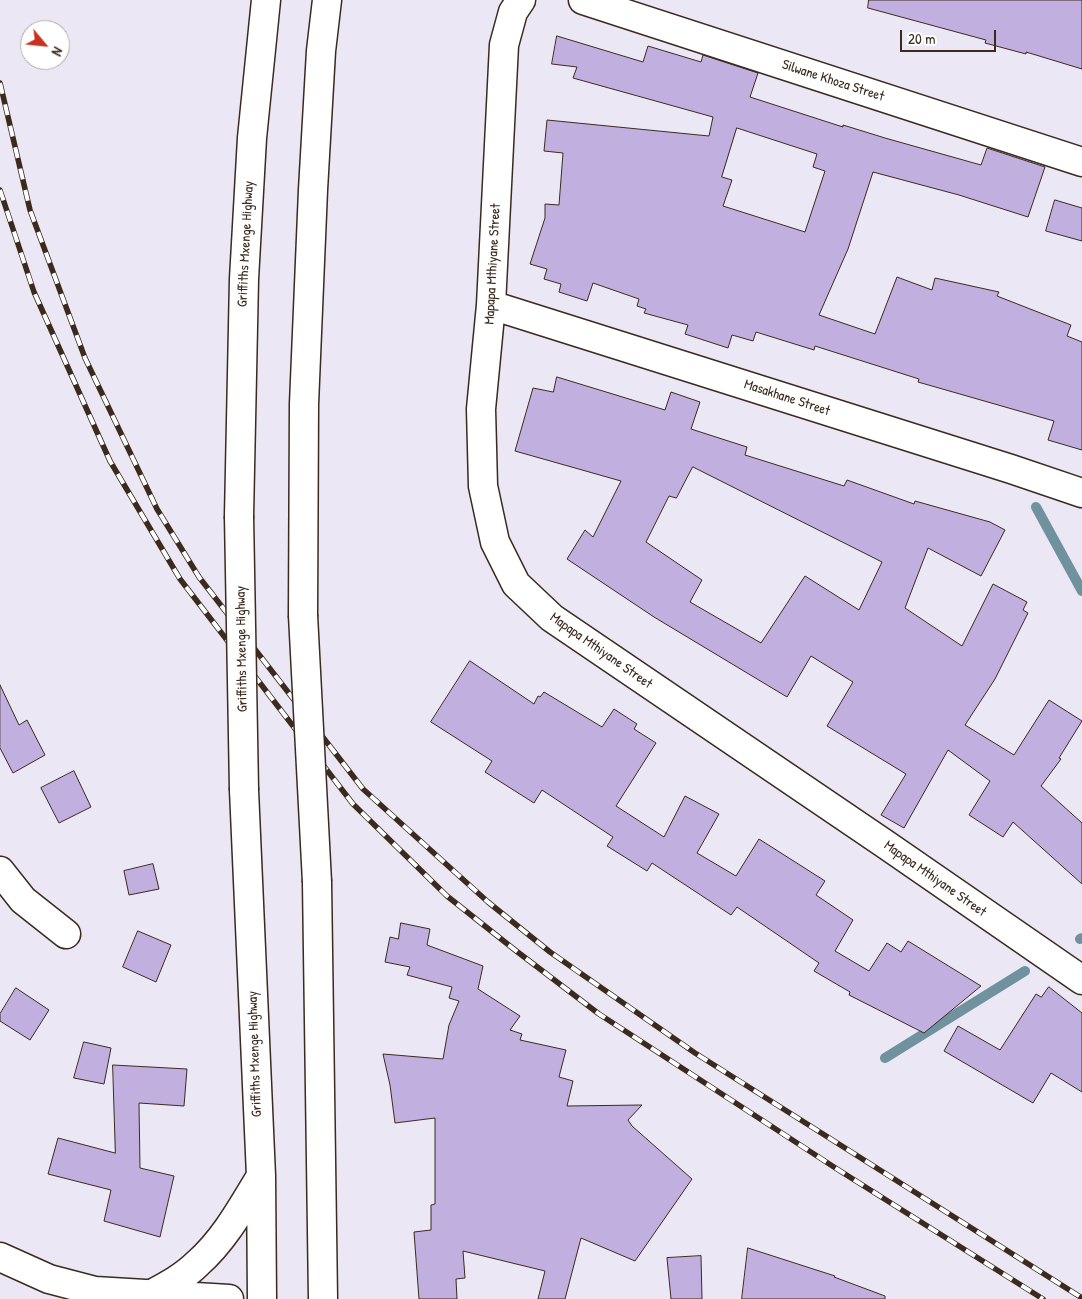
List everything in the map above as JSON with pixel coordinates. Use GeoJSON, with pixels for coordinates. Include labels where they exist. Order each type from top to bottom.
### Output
{"type":"FeatureCollection","features":[{"type":"Feature","properties":{"kind":"street","name":"Griffiths Mxenge Highway"},"geometry":{"type":"LineString","coordinates":[[262,1299],[261,1176],[244,790],[239,516],[244,279],[252,138],[266,0]]}},
{"type":"Feature","properties":{"kind":"street"},"geometry":{"type":"LineString","coordinates":[[324,1299],[318,882],[303,615],[304,404],[313,190],[321,51],[327,0]]}},
{"type":"Feature","properties":{"kind":"street","name":"Mapapa Mthiyane Street"},"geometry":{"type":"LineString","coordinates":[[521,0],[513,12],[504,45],[491,305],[481,410],[483,486],[494,542],[516,584],[552,618],[1082,980]]}},
{"type":"Feature","properties":{"kind":"street","name":"Silwane Khoza Street"},"geometry":{"type":"LineString","coordinates":[[583,0],[1082,162]]}},
{"type":"Feature","properties":{"kind":"street","name":"Masakhane Street"},"geometry":{"type":"LineString","coordinates":[[491,305],[1082,493]]}},
{"type":"Feature","properties":{"kind":"street"},"geometry":{"type":"LineString","coordinates":[[0,871],[23,900],[66,934]]}},
{"type":"Feature","properties":{"kind":"street"},"geometry":{"type":"LineString","coordinates":[[150,1295],[176,1281],[198,1264],[218,1242],[261,1176]]}},
{"type":"Feature","properties":{"kind":"street"},"geometry":{"type":"LineString","coordinates":[[0,1257],[49,1279],[95,1291],[229,1299]]}},
{"type":"Feature","properties":{"kind":"building"},"geometry":{"type":"Polygon","coordinates":[[[869,0],[1082,0],[1082,69],[1026,52],[1026,54],[985,43],[986,40],[868,8],[869,0]]]}},
{"type":"Feature","properties":{"kind":"building"},"geometry":{"type":"Polygon","coordinates":[[[557,36],[643,62],[648,46],[701,62],[703,55],[758,73],[750,97],[843,127],[843,125],[981,165],[987,148],[1045,167],[1028,217],[959,195],[873,172],[848,249],[819,315],[875,334],[897,277],[932,290],[935,278],[999,292],[997,296],[1071,325],[1067,336],[1082,342],[1082,450],[1048,440],[1054,421],[918,382],[919,379],[815,346],[814,350],[756,332],[753,341],[732,335],[728,348],[685,334],[688,325],[644,313],[646,309],[637,306],[639,299],[593,283],[587,301],[559,292],[561,284],[544,279],[547,269],[530,264],[545,218],[545,204],[559,205],[563,153],[544,151],[547,120],[709,136],[713,117],[573,78],[577,67],[552,64],[557,36]],[[737,128],[722,177],[732,180],[723,206],[805,232],[825,171],[813,167],[817,154],[737,128]]]}},
{"type":"Feature","properties":{"kind":"building"},"geometry":{"type":"Polygon","coordinates":[[[1055,200],[1082,208],[1082,241],[1046,231],[1055,200]]]}},
{"type":"Feature","properties":{"kind":"building"},"geometry":{"type":"Polygon","coordinates":[[[557,377],[665,410],[671,392],[700,402],[691,429],[747,447],[745,455],[844,486],[847,480],[914,504],[915,501],[990,522],[1005,530],[981,576],[928,548],[905,608],[962,646],[993,584],[1027,602],[1023,610],[1028,613],[995,679],[965,725],[1014,755],[1049,700],[1082,721],[1059,758],[1061,759],[1041,786],[1082,823],[1082,884],[1013,822],[1003,837],[969,815],[990,781],[948,750],[904,828],[881,815],[906,774],[827,726],[853,682],[811,656],[787,697],[654,617],[567,559],[585,530],[593,537],[621,481],[515,451],[533,388],[553,392],[557,377]],[[693,467],[676,498],[669,496],[646,542],[702,580],[690,602],[761,643],[805,576],[859,610],[882,562],[693,467]]]}},
{"type":"Feature","properties":{"kind":"building"},"geometry":{"type":"Polygon","coordinates":[[[470,661],[534,704],[538,696],[540,697],[544,692],[602,727],[614,709],[637,724],[634,729],[656,743],[616,806],[664,837],[685,796],[719,814],[697,853],[736,876],[759,839],[825,881],[816,895],[853,920],[835,951],[869,971],[887,943],[901,952],[908,941],[981,986],[924,1033],[849,995],[850,992],[814,971],[819,963],[737,907],[731,915],[652,863],[647,871],[607,846],[613,837],[542,790],[534,803],[485,772],[492,761],[431,722],[470,661]]]}},
{"type":"Feature","properties":{"kind":"building"},"geometry":{"type":"Polygon","coordinates":[[[0,685],[19,725],[27,720],[45,755],[13,773],[0,748],[0,685]]]}},
{"type":"Feature","properties":{"kind":"building"},"geometry":{"type":"Polygon","coordinates":[[[74,771],[91,807],[59,823],[41,788],[74,771]]]}},
{"type":"Feature","properties":{"kind":"building"},"geometry":{"type":"Polygon","coordinates":[[[153,864],[159,889],[129,895],[124,871],[153,864]]]}},
{"type":"Feature","properties":{"kind":"building"},"geometry":{"type":"Polygon","coordinates":[[[401,923],[430,929],[427,945],[483,966],[478,989],[520,1016],[510,1030],[522,1034],[520,1040],[566,1050],[559,1077],[573,1081],[567,1106],[642,1105],[628,1120],[632,1126],[692,1179],[635,1261],[581,1238],[565,1299],[538,1299],[545,1271],[463,1251],[465,1278],[456,1279],[457,1299],[419,1299],[414,1232],[431,1230],[431,1205],[435,1204],[435,1118],[395,1123],[390,1085],[383,1054],[443,1059],[449,1025],[459,1001],[449,998],[452,987],[407,975],[410,967],[385,962],[390,937],[398,939],[401,923]]]}},
{"type":"Feature","properties":{"kind":"building"},"geometry":{"type":"Polygon","coordinates":[[[138,931],[171,945],[156,982],[123,967],[138,931]]]}},
{"type":"Feature","properties":{"kind":"building"},"geometry":{"type":"Polygon","coordinates":[[[1049,987],[1082,1013],[1082,1092],[1051,1073],[1033,1103],[944,1051],[958,1026],[1000,1050],[1036,994],[1041,997],[1049,987]]]}},
{"type":"Feature","properties":{"kind":"building"},"geometry":{"type":"Polygon","coordinates":[[[16,988],[49,1010],[30,1040],[0,1021],[0,1014],[16,988]]]}},
{"type":"Feature","properties":{"kind":"building"},"geometry":{"type":"Polygon","coordinates":[[[84,1042],[111,1048],[104,1084],[74,1078],[84,1042]]]}},
{"type":"Feature","properties":{"kind":"building"},"geometry":{"type":"Polygon","coordinates":[[[113,1065],[187,1069],[184,1106],[139,1103],[140,1168],[174,1176],[160,1237],[104,1221],[111,1190],[48,1174],[58,1138],[115,1153],[113,1065]]]}},
{"type":"Feature","properties":{"kind":"building"},"geometry":{"type":"Polygon","coordinates":[[[748,1248],[835,1276],[885,1296],[885,1299],[742,1299],[748,1248]]]}},
{"type":"Feature","properties":{"kind":"building"},"geometry":{"type":"Polygon","coordinates":[[[701,1256],[702,1299],[671,1299],[667,1258],[701,1256]]]}},
{"type":"Feature","properties":{"kind":"waterway"},"geometry":{"type":"LineString","coordinates":[[1036,507],[1082,591]]}},
{"type":"Feature","properties":{"kind":"waterway"},"geometry":{"type":"LineString","coordinates":[[885,1058],[1025,971]]}},
{"type":"Feature","properties":{"kind":"railway"},"geometry":{"type":"LineString","coordinates":[[0,83],[30,210],[85,358],[157,509],[199,577],[363,789],[488,902],[550,952],[695,1053],[1082,1298]]}},
{"type":"Feature","properties":{"kind":"railway"},"geometry":{"type":"LineString","coordinates":[[0,190],[34,292],[110,461],[180,579],[353,804],[447,896],[599,1014],[837,1169],[1043,1299]]}}]}
